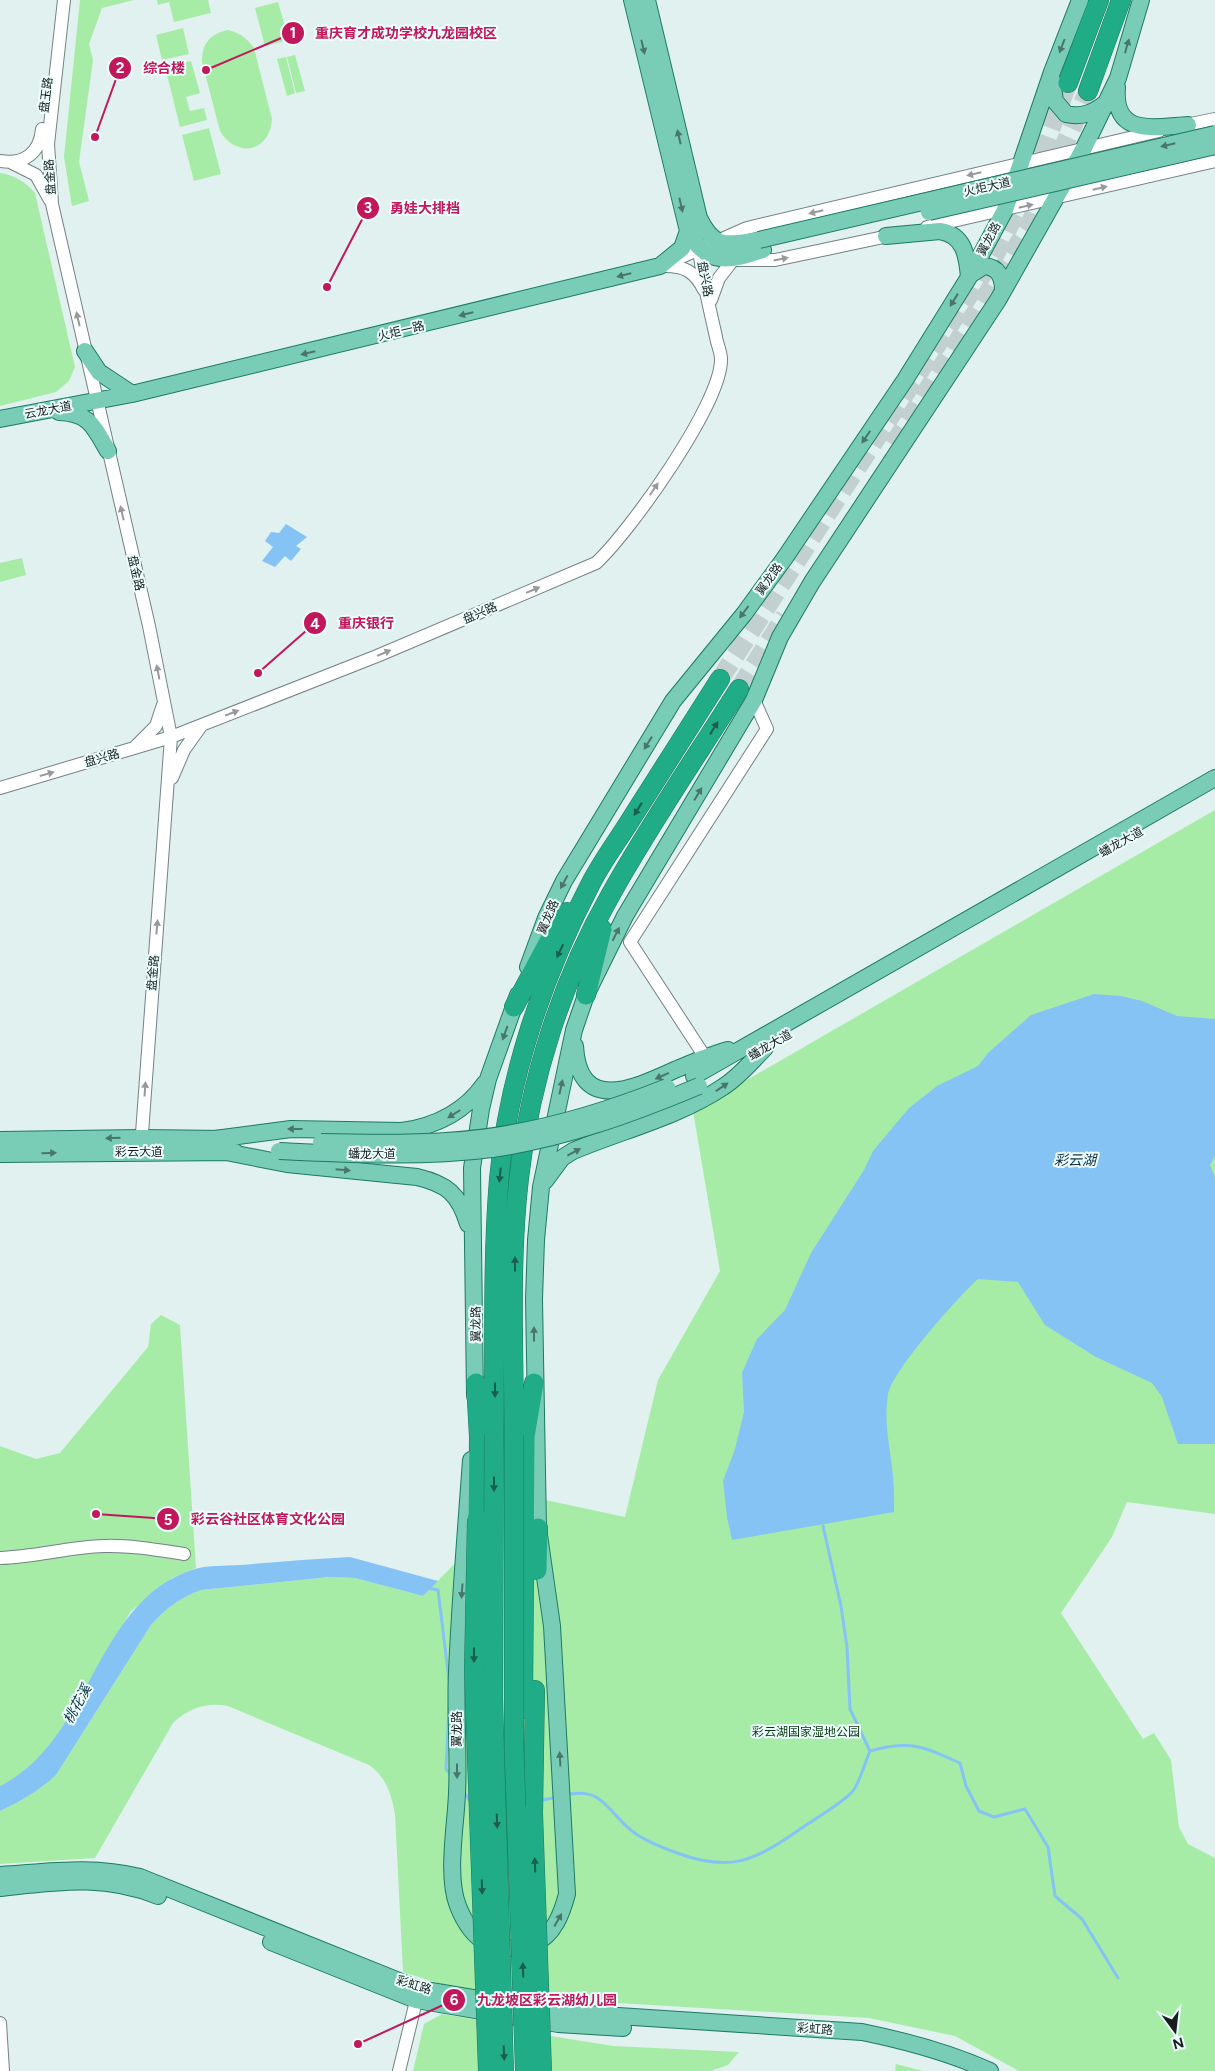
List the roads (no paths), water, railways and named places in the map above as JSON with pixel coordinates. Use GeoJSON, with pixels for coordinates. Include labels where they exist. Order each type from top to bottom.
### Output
{"type":"FeatureCollection","features":[{"type":"Feature","properties":{"kind":"highway"},"geometry":{"type":"LineString","coordinates":[[1068,83],[1099,0]]}},
{"type":"Feature","properties":{"kind":"highway"},"geometry":{"type":"LineString","coordinates":[[1088,91],[1121,0]]}},
{"type":"Feature","properties":{"kind":"highway","name":"翼龙路"},"geometry":{"type":"LineString","coordinates":[[504,2071],[493,1700],[482,1437],[499,1177],[518,1074],[534,1018],[554,962],[590,884],[720,679]]}},
{"type":"Feature","properties":{"kind":"highway"},"geometry":{"type":"LineString","coordinates":[[526,2071],[518,1813],[514,1747],[520,1436],[515,1230],[519,1178],[527,1126],[557,1015],[573,972],[611,894],[738,689]]}},
{"type":"Feature","properties":{"kind":"highway"},"geometry":{"type":"LineString","coordinates":[[514,1007],[561,920],[590,884]]}},
{"type":"Feature","properties":{"kind":"highway"},"geometry":{"type":"LineString","coordinates":[[586,996],[611,894]]}},
{"type":"Feature","properties":{"kind":"highway"},"geometry":{"type":"LineString","coordinates":[[476,1383],[482,1437],[477,1519],[474,1671],[488,2071]]}},
{"type":"Feature","properties":{"kind":"highway"},"geometry":{"type":"LineString","coordinates":[[520,1436],[534,1383]]}},
{"type":"Feature","properties":{"kind":"highway"},"geometry":{"type":"LineString","coordinates":[[477,1519],[493,1700]]}},
{"type":"Feature","properties":{"kind":"highway"},"geometry":{"type":"LineString","coordinates":[[538,1528],[534,1813],[542,2071]]}},
{"type":"Feature","properties":{"kind":"main road"},"geometry":{"type":"LineString","coordinates":[[632,0],[688,231],[700,250],[733,260],[761,245]]}},
{"type":"Feature","properties":{"kind":"main road"},"geometry":{"type":"LineString","coordinates":[[647,0],[699,218],[706,233],[716,242],[726,245],[761,245]]}},
{"type":"Feature","properties":{"kind":"main road","name":"翼龙路"},"geometry":{"type":"LineString","coordinates":[[476,1383],[475,1246],[472,1168],[488,1080],[546,918],[564,881],[668,710],[784,559],[905,380],[969,277],[1005,210],[1052,72],[1080,0]]}},
{"type":"Feature","properties":{"kind":"main road","name":"翼龙路"},"geometry":{"type":"LineString","coordinates":[[482,1437],[457,1673],[457,1793],[453,1878],[457,1903],[473,1934],[485,1944],[506,1948],[525,1946],[539,1941],[552,1930],[562,1913],[567,1894],[552,1626],[538,1528],[534,1383],[536,1240],[541,1187],[574,1030],[586,996],[625,916],[754,700],[780,637],[812,582],[1003,291],[1084,148],[1109,100],[1118,78],[1141,0]]}},
{"type":"Feature","properties":{"kind":"main road"},"geometry":{"type":"LineString","coordinates":[[1052,72],[1055,101],[1066,114],[1074,116],[1090,113],[1109,100]]}},
{"type":"Feature","properties":{"kind":"main road"},"geometry":{"type":"LineString","coordinates":[[1118,78],[1116,101],[1118,109],[1128,122],[1148,127],[1188,125]]}},
{"type":"Feature","properties":{"kind":"main road","name":"火炬大道"},"geometry":{"type":"LineString","coordinates":[[761,245],[1215,134]]}},
{"type":"Feature","properties":{"kind":"main road","name":"火炬大道"},"geometry":{"type":"LineString","coordinates":[[761,245],[1215,146]]}},
{"type":"Feature","properties":{"kind":"main road"},"geometry":{"type":"LineString","coordinates":[[886,236],[940,230],[948,232],[960,242],[965,250],[969,277]]}},
{"type":"Feature","properties":{"kind":"main road","name":"火炬一路"},"geometry":{"type":"LineString","coordinates":[[96,401],[132,394],[660,266],[682,248],[688,231]]}},
{"type":"Feature","properties":{"kind":"main road"},"geometry":{"type":"LineString","coordinates":[[969,277],[980,268],[989,266],[1000,273],[1003,291]]}},
{"type":"Feature","properties":{"kind":"main road"},"geometry":{"type":"LineString","coordinates":[[85,351],[99,372],[132,394]]}},
{"type":"Feature","properties":{"kind":"main road","name":"云龙大道"},"geometry":{"type":"LineString","coordinates":[[0,419],[96,401]]}},
{"type":"Feature","properties":{"kind":"main road"},"geometry":{"type":"LineString","coordinates":[[44,411],[75,412],[92,423],[108,451]]}},
{"type":"Feature","properties":{"kind":"main road","name":"蟠龙大道"},"geometry":{"type":"LineString","coordinates":[[761,1045],[1215,778]]}},
{"type":"Feature","properties":{"kind":"main road","name":"蟠龙大道"},"geometry":{"type":"LineString","coordinates":[[279,1146],[367,1155],[450,1153],[493,1148],[582,1129],[631,1114],[697,1081],[1215,789]]}},
{"type":"Feature","properties":{"kind":"main road"},"geometry":{"type":"LineString","coordinates":[[574,1030],[578,1068],[590,1085],[610,1091],[632,1088],[705,1056],[761,1045]]}},
{"type":"Feature","properties":{"kind":"main road"},"geometry":{"type":"LineString","coordinates":[[541,1187],[562,1158],[574,1151],[676,1112],[711,1095],[734,1079],[761,1045]]}},
{"type":"Feature","properties":{"kind":"main road"},"geometry":{"type":"LineString","coordinates":[[215,1139],[291,1129],[402,1132],[418,1129],[437,1123],[466,1106],[488,1080]]}},
{"type":"Feature","properties":{"kind":"main road","name":"彩云大道"},"geometry":{"type":"LineString","coordinates":[[0,1154],[215,1139],[279,1146]]}},
{"type":"Feature","properties":{"kind":"main road","name":"彩云大道"},"geometry":{"type":"LineString","coordinates":[[0,1140],[141,1145],[226,1152],[279,1146]]}},
{"type":"Feature","properties":{"kind":"main road"},"geometry":{"type":"LineString","coordinates":[[226,1152],[287,1164],[431,1180],[451,1192],[460,1202],[475,1246]]}},
{"type":"Feature","properties":{"kind":"main road","name":"彩虹路"},"geometry":{"type":"LineString","coordinates":[[0,1876],[82,1869],[111,1870],[140,1877],[417,1995],[557,2012],[862,2032],[957,2056],[990,2071]]}},
{"type":"Feature","properties":{"kind":"main road","name":"彩虹路"},"geometry":{"type":"LineString","coordinates":[[0,1888],[80,1880],[108,1882],[140,1889],[417,1995],[558,2024],[863,2043],[914,2052],[968,2071]]}},
{"type":"Feature","properties":{"kind":"street","name":"盘玉路"},"geometry":{"type":"LineString","coordinates":[[6,162],[32,155],[41,141],[57,0]]}},
{"type":"Feature","properties":{"kind":"street","name":"盘金路"},"geometry":{"type":"LineString","coordinates":[[64,0],[48,144],[52,204],[149,626],[171,737],[141,1145]]}},
{"type":"Feature","properties":{"kind":"street"},"geometry":{"type":"LineString","coordinates":[[660,266],[747,228],[1215,119]]}},
{"type":"Feature","properties":{"kind":"street"},"geometry":{"type":"LineString","coordinates":[[710,304],[713,289],[733,260],[775,260],[1053,200],[1215,161]]}},
{"type":"Feature","properties":{"kind":"street"},"geometry":{"type":"LineString","coordinates":[[6,162],[36,175],[52,204]]}},
{"type":"Feature","properties":{"kind":"street","name":"盘兴路"},"geometry":{"type":"LineString","coordinates":[[0,788],[171,737],[377,656],[596,563],[613,547],[646,501],[704,414],[716,389],[721,360],[700,250],[699,218]]}},
{"type":"Feature","properties":{"kind":"street"},"geometry":{"type":"LineString","coordinates":[[660,266],[676,266],[694,274],[710,304]]}},
{"type":"Feature","properties":{"kind":"street"},"geometry":{"type":"LineString","coordinates":[[705,1056],[630,942],[767,729],[754,700]]}},
{"type":"Feature","properties":{"kind":"street"},"geometry":{"type":"LineString","coordinates":[[132,749],[156,726],[164,702]]}},
{"type":"Feature","properties":{"kind":"street"},"geometry":{"type":"LineString","coordinates":[[168,787],[184,750],[201,725]]}},
{"type":"Feature","properties":{"kind":"street"},"geometry":{"type":"LineString","coordinates":[[0,1558],[30,1557],[74,1548],[104,1546],[184,1554]]}},
{"type":"Feature","properties":{"kind":"street"},"geometry":{"type":"LineString","coordinates":[[399,2071],[417,1995]]}},
{"type":"Feature","properties":{"kind":"street"},"geometry":{"type":"LineString","coordinates":[[0,2022],[3,2071]]}},
{"type":"Feature","properties":{"kind":"water"},"geometry":{"type":"Polygon","coordinates":[[[286,524],[307,537],[296,546],[301,549],[291,561],[285,556],[275,567],[262,561],[273,547],[265,541],[271,532],[279,533],[286,524]]]}},
{"type":"Feature","properties":{"kind":"water","name":"彩云湖"},"geometry":{"type":"Polygon","coordinates":[[[1094,994],[1121,996],[1142,1001],[1177,1016],[1215,1019],[1215,1156],[1210,1165],[1215,1178],[1215,1444],[1178,1444],[1162,1397],[1152,1383],[1096,1357],[1045,1325],[1018,1282],[978,1279],[956,1301],[913,1353],[892,1384],[888,1395],[887,1423],[893,1478],[894,1512],[732,1540],[723,1481],[735,1449],[744,1412],[742,1373],[757,1339],[785,1310],[811,1253],[864,1170],[873,1151],[909,1108],[937,1086],[978,1066],[988,1053],[1031,1015],[1094,994]]]}},
{"type":"Feature","properties":{"kind":"water","name":"桃花溪"},"geometry":{"type":"Polygon","coordinates":[[[350,1557],[438,1581],[423,1596],[355,1578],[330,1577],[201,1590],[186,1596],[162,1613],[151,1625],[56,1775],[29,1795],[0,1811],[0,1786],[31,1764],[56,1737],[113,1639],[135,1609],[161,1585],[195,1569],[206,1567],[350,1557]]]}},
{"type":"Feature","properties":{"kind":"waterway"},"geometry":{"type":"LineString","coordinates":[[565,1795],[579,1793],[589,1794],[598,1798],[636,1834],[661,1847],[695,1859],[726,1863],[740,1861],[766,1851],[833,1807],[855,1789],[870,1751],[850,1709],[847,1647],[841,1606],[823,1526]]}},
{"type":"Feature","properties":{"kind":"waterway"},"geometry":{"type":"LineString","coordinates":[[428,1588],[438,1590],[449,1680]]}},
{"type":"Feature","properties":{"kind":"waterway"},"geometry":{"type":"LineString","coordinates":[[449,1707],[446,1769],[452,1776]]}},
{"type":"Feature","properties":{"kind":"waterway"},"geometry":{"type":"LineString","coordinates":[[870,1751],[906,1745],[936,1752],[960,1763],[966,1786],[979,1811],[994,1817],[1025,1809],[1048,1847],[1055,1896],[1082,1919],[1118,1978]]}},
{"type":"Feature","properties":{"kind":"waterway"},"geometry":{"type":"LineString","coordinates":[[463,1791],[471,1802]]}},
{"type":"Feature","properties":{"kind":"waterway"},"geometry":{"type":"LineString","coordinates":[[538,1801],[557,1797]]}},
{"type":"Feature","properties":{"kind":"tunnel"},"geometry":{"type":"LineString","coordinates":[[720,679],[994,257],[1031,181],[1068,83]]}},
{"type":"Feature","properties":{"kind":"tunnel"},"geometry":{"type":"LineString","coordinates":[[893,445],[1028,228],[1088,91]]}},
{"type":"Feature","properties":{"kind":"tunnel"},"geometry":{"type":"LineString","coordinates":[[739,689],[785,616]]}},
{"type":"Feature","properties":{"kind":"place","name":"重庆育才成功学校九龙园校区"},"geometry":{"type":"Point","coordinates":[206,70]}},
{"type":"Feature","properties":{"kind":"place","name":"综合楼"},"geometry":{"type":"Point","coordinates":[95,137]}},
{"type":"Feature","properties":{"kind":"place","name":"勇娃大排档"},"geometry":{"type":"Point","coordinates":[327,287]}},
{"type":"Feature","properties":{"kind":"place","name":"重庆银行"},"geometry":{"type":"Point","coordinates":[258,673]}},
{"type":"Feature","properties":{"kind":"place","name":"彩云谷社区体育文化公园"},"geometry":{"type":"Point","coordinates":[96,1514]}},
{"type":"Feature","properties":{"kind":"place","name":"九龙坡区彩云湖幼儿园"},"geometry":{"type":"Point","coordinates":[358,2044]}},
{"type":"Feature","properties":{"kind":"park label","name":"彩云湖国家湿地公园"},"geometry":{"type":"Point","coordinates":[806,1732]}}]}
